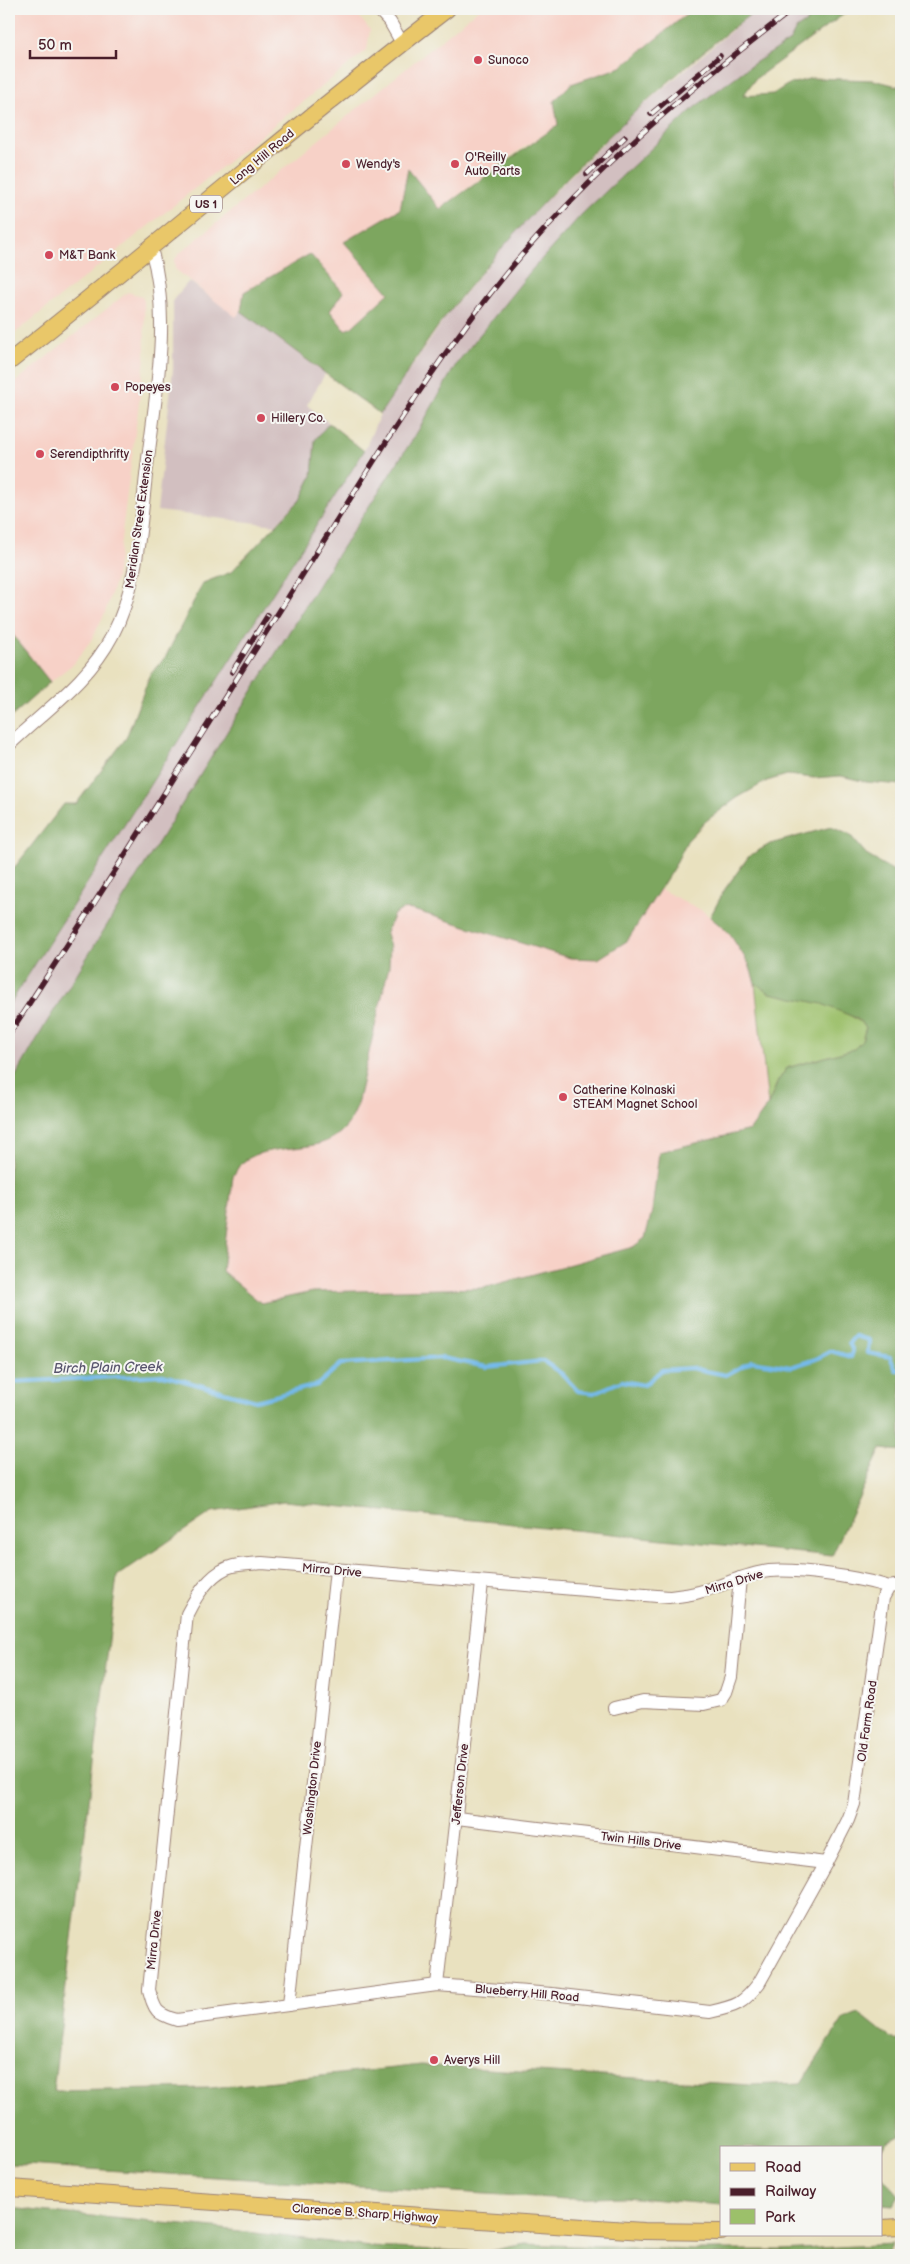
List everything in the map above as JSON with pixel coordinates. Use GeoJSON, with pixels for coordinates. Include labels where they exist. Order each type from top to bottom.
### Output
{"type":"FeatureCollection","features":[{"type":"Feature","properties":{"kind":"main road","name":"Long Hill Road"},"geometry":{"type":"LineString","coordinates":[[9,362],[150,250],[402,43],[447,9]]}},
{"type":"Feature","properties":{"kind":"main road","name":"Clarence B. Sharp Highway"},"geometry":{"type":"LineString","coordinates":[[9,2188],[643,2231],[720,2232]]}},
{"type":"Feature","properties":{"kind":"street"},"geometry":{"type":"LineString","coordinates":[[378,9],[390,22],[402,43]]}},
{"type":"Feature","properties":{"kind":"street","name":"Meridian Street Extension"},"geometry":{"type":"LineString","coordinates":[[9,745],[60,700],[87,672],[112,637],[129,595],[138,539],[159,362],[160,284],[150,250]]}},
{"type":"Feature","properties":{"kind":"street","name":"Mirra Drive"},"geometry":{"type":"LineString","coordinates":[[154,2007],[149,1990],[187,1614],[195,1598],[210,1581],[232,1566],[262,1563],[482,1583],[669,1597],[700,1592],[740,1578],[769,1571],[791,1571],[871,1581],[895,1586]]}},
{"type":"Feature","properties":{"kind":"street","name":"Washington Drive"},"geometry":{"type":"LineString","coordinates":[[289,2005],[336,1570]]}},
{"type":"Feature","properties":{"kind":"street"},"geometry":{"type":"LineString","coordinates":[[614,1708],[643,1701],[704,1704],[721,1700],[731,1677],[740,1578]]}},
{"type":"Feature","properties":{"kind":"street","name":"Jefferson Drive"},"geometry":{"type":"LineString","coordinates":[[437,1986],[482,1583]]}},
{"type":"Feature","properties":{"kind":"street","name":"Old Farm Road"},"geometry":{"type":"LineString","coordinates":[[826,1863],[848,1820],[856,1796],[883,1598],[895,1586]]}},
{"type":"Feature","properties":{"kind":"street","name":"Twin Hills Drive"},"geometry":{"type":"LineString","coordinates":[[457,1818],[826,1863]]}},
{"type":"Feature","properties":{"kind":"street","name":"Blueberry Hill Road"},"geometry":{"type":"LineString","coordinates":[[154,2007],[162,2015],[177,2020],[437,1986],[552,1994],[710,2012],[730,2007],[746,2000],[760,1983],[826,1863]]}},
{"type":"Feature","properties":{"kind":"shaded area"},"geometry":{"type":"Polygon","coordinates":[[[9,9],[353,9],[370,30],[367,50],[9,338],[9,9]]]}},
{"type":"Feature","properties":{"kind":"shaded area"},"geometry":{"type":"Polygon","coordinates":[[[479,9],[693,9],[621,67],[571,84],[554,101],[558,125],[521,149],[439,209],[408,170],[400,209],[345,242],[389,293],[352,327],[345,330],[330,311],[343,292],[310,254],[244,292],[241,311],[236,318],[175,269],[174,260],[181,252],[479,9]]]}},
{"type":"Feature","properties":{"kind":"shaded area"},"geometry":{"type":"Polygon","coordinates":[[[757,9],[826,9],[796,29],[790,41],[753,64],[695,107],[530,272],[457,363],[418,431],[325,574],[45,1025],[9,1088],[9,1005],[364,451],[380,414],[447,315],[518,229],[627,119],[757,9]]]}},
{"type":"Feature","properties":{"kind":"shaded area"},"geometry":{"type":"Polygon","coordinates":[[[189,281],[236,317],[241,311],[325,374],[307,405],[329,423],[315,440],[312,476],[300,500],[275,525],[157,511],[173,369],[173,300],[189,281]]]}},
{"type":"Feature","properties":{"kind":"shaded area"},"geometry":{"type":"Polygon","coordinates":[[[128,292],[142,297],[144,301],[145,357],[116,578],[105,613],[92,639],[73,664],[50,682],[9,630],[9,387],[128,292]]]}},
{"type":"Feature","properties":{"kind":"shaded area","name":"Catherine Kolnaski STEAM Magnet School"},"geometry":{"type":"Polygon","coordinates":[[[660,889],[703,911],[729,933],[749,964],[755,983],[768,1105],[750,1130],[659,1152],[652,1211],[645,1238],[633,1247],[483,1288],[312,1292],[261,1303],[222,1271],[233,1176],[241,1163],[257,1154],[309,1146],[356,1109],[389,966],[390,947],[386,933],[393,914],[404,909],[413,910],[570,958],[598,959],[627,941],[660,889]]]}},
{"type":"Feature","properties":{"kind":"green space"},"geometry":{"type":"Polygon","coordinates":[[[693,9],[757,9],[673,77],[593,152],[518,230],[448,313],[380,414],[241,311],[244,292],[310,254],[343,292],[330,311],[345,330],[352,327],[389,293],[344,242],[400,209],[408,169],[440,209],[558,125],[554,101],[571,84],[621,67],[693,9]]]}},
{"type":"Feature","properties":{"kind":"green space"},"geometry":{"type":"Polygon","coordinates":[[[826,9],[851,9],[755,79],[743,96],[773,94],[787,85],[812,78],[874,80],[901,87],[901,785],[866,782],[841,776],[814,778],[787,775],[767,781],[737,798],[706,821],[687,841],[674,867],[627,941],[598,959],[570,958],[413,910],[404,909],[394,914],[386,933],[390,947],[389,966],[356,1109],[346,1127],[334,1138],[319,1144],[255,1155],[239,1166],[233,1176],[222,1271],[261,1303],[312,1292],[483,1288],[633,1247],[645,1238],[652,1211],[659,1152],[750,1130],[768,1105],[778,1081],[787,1068],[854,1049],[862,1041],[866,1027],[856,1018],[822,1004],[770,993],[755,983],[749,964],[729,933],[710,917],[725,889],[749,856],[770,844],[831,827],[850,835],[868,856],[901,875],[901,1451],[881,1449],[832,1556],[284,1501],[212,1512],[117,1576],[53,2091],[211,2088],[421,2065],[751,2085],[801,2083],[844,2018],[859,2013],[889,2037],[901,2041],[901,2136],[886,2142],[882,2148],[882,2146],[720,2146],[720,2205],[624,2197],[566,2199],[9,2164],[9,1088],[45,1025],[325,574],[418,431],[457,363],[530,272],[581,215],[695,107],[753,64],[790,41],[796,29],[826,9]]]}},
{"type":"Feature","properties":{"kind":"green space"},"geometry":{"type":"Polygon","coordinates":[[[329,423],[364,451],[9,1005],[9,865],[14,868],[64,804],[76,804],[126,738],[150,675],[166,656],[203,583],[231,572],[300,500],[312,476],[315,440],[329,423]]]}},
{"type":"Feature","properties":{"kind":"green space"},"geometry":{"type":"Polygon","coordinates":[[[9,630],[50,682],[9,719],[9,630]]]}},
{"type":"Feature","properties":{"kind":"green space"},"geometry":{"type":"Polygon","coordinates":[[[755,983],[774,992],[830,1006],[853,1017],[866,1027],[862,1041],[854,1049],[787,1068],[778,1081],[768,1105],[755,983]]]}},
{"type":"Feature","properties":{"kind":"green space"},"geometry":{"type":"Polygon","coordinates":[[[882,2176],[899,2196],[894,2205],[882,2204],[882,2176]]]}},
{"type":"Feature","properties":{"kind":"green space"},"geometry":{"type":"Polygon","coordinates":[[[9,2208],[215,2228],[370,2247],[485,2252],[524,2244],[691,2250],[781,2250],[893,2244],[887,2255],[9,2255],[9,2208]]]}},
{"type":"Feature","properties":{"kind":"waterway","name":"Birch Plain Creek"},"geometry":{"type":"LineString","coordinates":[[9,1382],[163,1375],[256,1401],[317,1385],[341,1364],[443,1358],[487,1367],[543,1361],[562,1374],[578,1391],[594,1393],[622,1381],[644,1385],[662,1370],[691,1368],[726,1375],[752,1361],[791,1367],[816,1359],[831,1351],[851,1357],[853,1351],[849,1343],[855,1336],[869,1340],[868,1353],[890,1357],[896,1370],[901,1370]]}},
{"type":"Feature","properties":{"kind":"railway"},"geometry":{"type":"LineString","coordinates":[[9,1034],[120,863],[376,457],[484,301],[545,228],[612,161],[682,98],[793,9]]}},
{"type":"Feature","properties":{"kind":"railway"},"geometry":{"type":"LineString","coordinates":[[651,114],[720,56]]}},
{"type":"Feature","properties":{"kind":"railway"},"geometry":{"type":"LineString","coordinates":[[587,174],[625,137]]}},
{"type":"Feature","properties":{"kind":"railway"},"geometry":{"type":"LineString","coordinates":[[232,672],[268,615]]}},
{"type":"Feature","properties":{"kind":"place","name":"Sunoco"},"geometry":{"type":"Point","coordinates":[478,60]}},
{"type":"Feature","properties":{"kind":"place","name":"Wendy's"},"geometry":{"type":"Point","coordinates":[346,164]}},
{"type":"Feature","properties":{"kind":"place","name":"O'Reilly Auto Parts"},"geometry":{"type":"Point","coordinates":[455,164]}},
{"type":"Feature","properties":{"kind":"place","name":"M&T Bank"},"geometry":{"type":"Point","coordinates":[49,255]}},
{"type":"Feature","properties":{"kind":"place","name":"Popeyes"},"geometry":{"type":"Point","coordinates":[115,387]}},
{"type":"Feature","properties":{"kind":"place","name":"Hillery Co."},"geometry":{"type":"Point","coordinates":[261,418]}},
{"type":"Feature","properties":{"kind":"place","name":"Serendipthrifty"},"geometry":{"type":"Point","coordinates":[40,454]}},
{"type":"Feature","properties":{"kind":"place","name":"Catherine Kolnaski STEAM Magnet School"},"geometry":{"type":"Point","coordinates":[563,1097]}},
{"type":"Feature","properties":{"kind":"place","name":"Averys Hill"},"geometry":{"type":"Point","coordinates":[434,2060]}}]}
